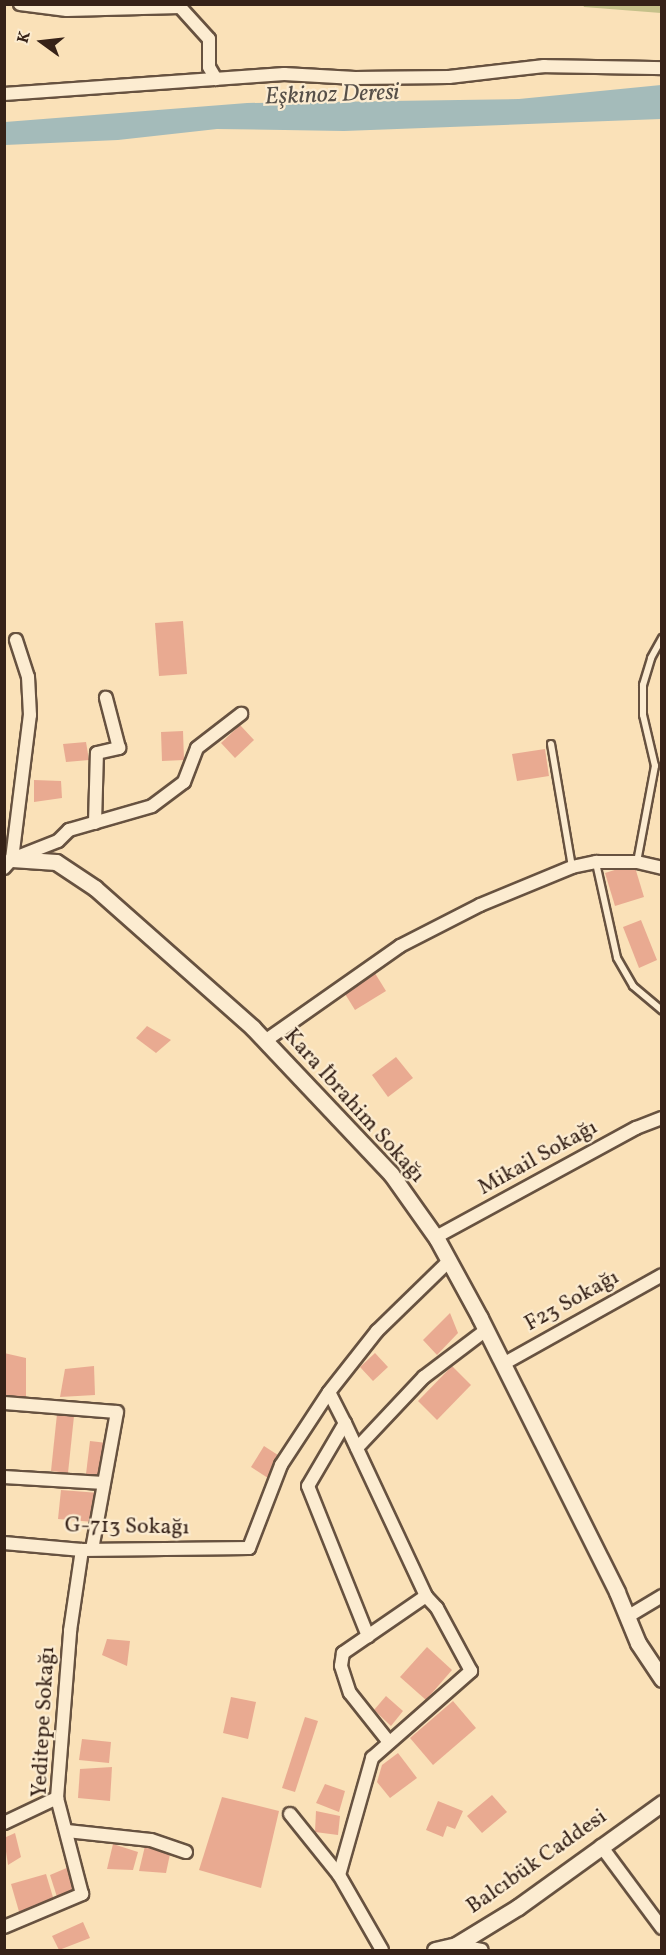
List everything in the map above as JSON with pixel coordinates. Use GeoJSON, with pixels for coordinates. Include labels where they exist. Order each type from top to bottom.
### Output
{"type":"FeatureCollection","features":[{"type":"Feature","properties":{"kind":"street"},"geometry":{"type":"LineString","coordinates":[[20,4],[67,10],[180,7],[209,39],[210,68],[216,80]]}},
{"type":"Feature","properties":{"kind":"street"},"geometry":{"type":"LineString","coordinates":[[4,94],[284,74],[355,78],[449,77],[544,66],[662,68]]}},
{"type":"Feature","properties":{"kind":"street"},"geometry":{"type":"LineString","coordinates":[[7,862],[30,715],[28,677],[16,640]]}},
{"type":"Feature","properties":{"kind":"street"},"geometry":{"type":"LineString","coordinates":[[95,823],[97,753],[119,748],[106,698]]}},
{"type":"Feature","properties":{"kind":"street"},"geometry":{"type":"LineString","coordinates":[[7,862],[58,841],[69,830],[160,800],[184,782],[196,748],[241,714]]}},
{"type":"Feature","properties":{"kind":"street","name":"Kara İbrahim Sokağı"},"geometry":{"type":"LineString","coordinates":[[7,862],[56,862],[95,888],[265,1041],[391,1174],[436,1237],[449,1261],[503,1364],[638,1643],[662,1679]]}},
{"type":"Feature","properties":{"kind":"street"},"geometry":{"type":"LineString","coordinates":[[265,1041],[400,946],[480,905],[572,867],[596,862],[637,862],[662,868]]}},
{"type":"Feature","properties":{"kind":"street","name":"Mikail Sokağı"},"geometry":{"type":"LineString","coordinates":[[436,1237],[636,1128],[662,1119]]}},
{"type":"Feature","properties":{"kind":"street"},"geometry":{"type":"LineString","coordinates":[[339,1875],[372,1758],[388,1741],[471,1671],[437,1608],[426,1596],[329,1392],[377,1331],[449,1261]]}},
{"type":"Feature","properties":{"kind":"street","name":"F23 Sokağı"},"geometry":{"type":"LineString","coordinates":[[503,1364],[662,1275]]}},
{"type":"Feature","properties":{"kind":"street"},"geometry":{"type":"LineString","coordinates":[[357,1448],[424,1377],[486,1330]]}},
{"type":"Feature","properties":{"kind":"street","name":"G-713 Sokağı"},"geometry":{"type":"LineString","coordinates":[[4,1543],[87,1550],[249,1548],[281,1465],[329,1392]]}},
{"type":"Feature","properties":{"kind":"street","name":"Yeditepe Sokağı"},"geometry":{"type":"LineString","coordinates":[[4,1403],[117,1412],[104,1483],[70,1631],[57,1798],[82,1894],[4,1927]]}},
{"type":"Feature","properties":{"kind":"street"},"geometry":{"type":"LineString","coordinates":[[345,1423],[308,1486],[368,1636]]}},
{"type":"Feature","properties":{"kind":"street"},"geometry":{"type":"LineString","coordinates":[[4,1477],[104,1483]]}},
{"type":"Feature","properties":{"kind":"street"},"geometry":{"type":"LineString","coordinates":[[388,1741],[350,1693],[341,1666],[343,1653],[426,1596]]}},
{"type":"Feature","properties":{"kind":"street"},"geometry":{"type":"LineString","coordinates":[[627,1617],[662,1596]]}},
{"type":"Feature","properties":{"kind":"street"},"geometry":{"type":"LineString","coordinates":[[4,1823],[57,1798]]}},
{"type":"Feature","properties":{"kind":"street","name":"Balcıbük Caddesi"},"geometry":{"type":"LineString","coordinates":[[435,1950],[456,1945],[518,1906],[662,1803]]}},
{"type":"Feature","properties":{"kind":"street"},"geometry":{"type":"LineString","coordinates":[[290,1814],[339,1875],[382,1950]]}},
{"type":"Feature","properties":{"kind":"street"},"geometry":{"type":"LineString","coordinates":[[67,1831],[151,1840],[186,1852]]}},
{"type":"Feature","properties":{"kind":"street"},"geometry":{"type":"LineString","coordinates":[[601,1846],[662,1928]]}},
{"type":"Feature","properties":{"kind":"street"},"geometry":{"type":"LineString","coordinates":[[456,1945],[482,1950]]}},
{"type":"Feature","properties":{"kind":"lane"},"geometry":{"type":"LineString","coordinates":[[637,862],[659,756],[643,715],[642,695],[651,658],[662,638]]}},
{"type":"Feature","properties":{"kind":"lane"},"geometry":{"type":"LineString","coordinates":[[551,744],[572,867]]}},
{"type":"Feature","properties":{"kind":"lane"},"geometry":{"type":"LineString","coordinates":[[596,862],[622,968],[640,994],[662,1010]]}},
{"type":"Feature","properties":{"kind":"shaded area"},"geometry":{"type":"Polygon","coordinates":[[[583,5],[661,5],[661,13],[584,7],[583,5]]]}},
{"type":"Feature","properties":{"kind":"water"},"geometry":{"type":"Polygon","coordinates":[[[661,85],[661,119],[344,131],[217,129],[118,140],[5,145],[5,122],[247,103],[519,99],[661,85]]]}},
{"type":"Feature","properties":{"kind":"building"},"geometry":{"type":"Polygon","coordinates":[[[183,621],[187,674],[159,676],[155,623],[183,621]]]}},
{"type":"Feature","properties":{"kind":"building"},"geometry":{"type":"Polygon","coordinates":[[[240,725],[254,740],[235,758],[221,743],[240,725]]]}},
{"type":"Feature","properties":{"kind":"building"},"geometry":{"type":"Polygon","coordinates":[[[183,731],[184,760],[162,761],[161,732],[183,731]]]}},
{"type":"Feature","properties":{"kind":"building"},"geometry":{"type":"Polygon","coordinates":[[[86,742],[89,760],[66,762],[63,744],[86,742]]]}},
{"type":"Feature","properties":{"kind":"building"},"geometry":{"type":"Polygon","coordinates":[[[545,749],[549,776],[517,781],[512,754],[545,749]]]}},
{"type":"Feature","properties":{"kind":"building"},"geometry":{"type":"Polygon","coordinates":[[[34,780],[61,781],[62,798],[34,802],[34,780]]]}},
{"type":"Feature","properties":{"kind":"building"},"geometry":{"type":"Polygon","coordinates":[[[634,864],[644,897],[615,906],[605,873],[634,864]]]}},
{"type":"Feature","properties":{"kind":"building"},"geometry":{"type":"Polygon","coordinates":[[[641,920],[657,960],[639,968],[623,927],[641,920]]]}},
{"type":"Feature","properties":{"kind":"building"},"geometry":{"type":"Polygon","coordinates":[[[373,970],[386,991],[355,1010],[342,989],[373,970]]]}},
{"type":"Feature","properties":{"kind":"building"},"geometry":{"type":"Polygon","coordinates":[[[147,1026],[171,1040],[156,1053],[136,1038],[147,1026]]]}},
{"type":"Feature","properties":{"kind":"building"},"geometry":{"type":"Polygon","coordinates":[[[396,1057],[413,1078],[388,1097],[372,1075],[396,1057]]]}},
{"type":"Feature","properties":{"kind":"building"},"geometry":{"type":"Polygon","coordinates":[[[450,1313],[458,1333],[437,1355],[423,1340],[450,1313]]]}},
{"type":"Feature","properties":{"kind":"building"},"geometry":{"type":"Polygon","coordinates":[[[4,1353],[26,1358],[26,1397],[4,1395],[4,1353]]]}},
{"type":"Feature","properties":{"kind":"building"},"geometry":{"type":"Polygon","coordinates":[[[375,1353],[388,1367],[373,1381],[360,1367],[375,1353]]]}},
{"type":"Feature","properties":{"kind":"building"},"geometry":{"type":"Polygon","coordinates":[[[94,1366],[95,1395],[60,1397],[65,1369],[94,1366]]]}},
{"type":"Feature","properties":{"kind":"building"},"geometry":{"type":"Polygon","coordinates":[[[452,1366],[471,1385],[437,1420],[418,1401],[452,1366]]]}},
{"type":"Feature","properties":{"kind":"building"},"geometry":{"type":"Polygon","coordinates":[[[57,1414],[74,1416],[68,1473],[51,1471],[57,1414]]]}},
{"type":"Feature","properties":{"kind":"building"},"geometry":{"type":"Polygon","coordinates":[[[90,1441],[107,1443],[104,1476],[86,1474],[90,1441]]]}},
{"type":"Feature","properties":{"kind":"building"},"geometry":{"type":"Polygon","coordinates":[[[264,1446],[281,1457],[268,1478],[251,1467],[264,1446]]]}},
{"type":"Feature","properties":{"kind":"building"},"geometry":{"type":"Polygon","coordinates":[[[61,1490],[99,1493],[94,1522],[58,1519],[61,1490]]]}},
{"type":"Feature","properties":{"kind":"building"},"geometry":{"type":"Polygon","coordinates":[[[107,1639],[130,1641],[127,1666],[102,1655],[107,1639]]]}},
{"type":"Feature","properties":{"kind":"building"},"geometry":{"type":"Polygon","coordinates":[[[427,1647],[452,1670],[426,1700],[400,1677],[427,1647]]]}},
{"type":"Feature","properties":{"kind":"building"},"geometry":{"type":"Polygon","coordinates":[[[386,1696],[403,1711],[391,1726],[374,1710],[386,1696]]]}},
{"type":"Feature","properties":{"kind":"building"},"geometry":{"type":"Polygon","coordinates":[[[231,1697],[256,1702],[248,1739],[223,1733],[231,1697]]]}},
{"type":"Feature","properties":{"kind":"building"},"geometry":{"type":"Polygon","coordinates":[[[453,1701],[476,1728],[433,1765],[410,1738],[453,1701]]]}},
{"type":"Feature","properties":{"kind":"building"},"geometry":{"type":"Polygon","coordinates":[[[305,1717],[318,1721],[295,1792],[282,1788],[305,1717]]]}},
{"type":"Feature","properties":{"kind":"building"},"geometry":{"type":"Polygon","coordinates":[[[82,1739],[111,1742],[109,1763],[79,1760],[82,1739]]]}},
{"type":"Feature","properties":{"kind":"building"},"geometry":{"type":"Polygon","coordinates":[[[398,1753],[417,1778],[390,1798],[377,1782],[382,1765],[398,1753]]]}},
{"type":"Feature","properties":{"kind":"building"},"geometry":{"type":"Polygon","coordinates":[[[112,1767],[110,1801],[78,1798],[80,1769],[112,1767]]]}},
{"type":"Feature","properties":{"kind":"building"},"geometry":{"type":"Polygon","coordinates":[[[325,1784],[345,1791],[339,1812],[316,1803],[325,1784]]]}},
{"type":"Feature","properties":{"kind":"building"},"geometry":{"type":"Polygon","coordinates":[[[492,1795],[507,1812],[482,1833],[467,1816],[492,1795]]]}},
{"type":"Feature","properties":{"kind":"building"},"geometry":{"type":"Polygon","coordinates":[[[222,1797],[279,1811],[261,1888],[199,1870],[222,1797]]]}},
{"type":"Feature","properties":{"kind":"building"},"geometry":{"type":"Polygon","coordinates":[[[438,1801],[463,1811],[455,1829],[447,1826],[443,1837],[426,1830],[438,1801]]]}},
{"type":"Feature","properties":{"kind":"building"},"geometry":{"type":"Polygon","coordinates":[[[316,1811],[340,1816],[338,1835],[315,1832],[316,1811]]]}},
{"type":"Feature","properties":{"kind":"building"},"geometry":{"type":"Polygon","coordinates":[[[15,1833],[21,1857],[8,1865],[4,1838],[15,1833]]]}},
{"type":"Feature","properties":{"kind":"building"},"geometry":{"type":"Polygon","coordinates":[[[113,1844],[138,1852],[133,1870],[107,1869],[113,1844]]]}},
{"type":"Feature","properties":{"kind":"building"},"geometry":{"type":"Polygon","coordinates":[[[145,1846],[170,1854],[166,1873],[139,1871],[145,1846]]]}},
{"type":"Feature","properties":{"kind":"building"},"geometry":{"type":"Polygon","coordinates":[[[69,1867],[76,1889],[58,1900],[50,1875],[69,1867]]]}},
{"type":"Feature","properties":{"kind":"building"},"geometry":{"type":"Polygon","coordinates":[[[46,1874],[55,1904],[20,1915],[11,1884],[46,1874]]]}},
{"type":"Feature","properties":{"kind":"building"},"geometry":{"type":"Polygon","coordinates":[[[83,1922],[90,1938],[59,1950],[52,1936],[83,1922]]]}},
{"type":"Feature","properties":{"kind":"water label","name":"Eşkinoz Deresi"},"geometry":{"type":"Point","coordinates":[332,96]}}]}
